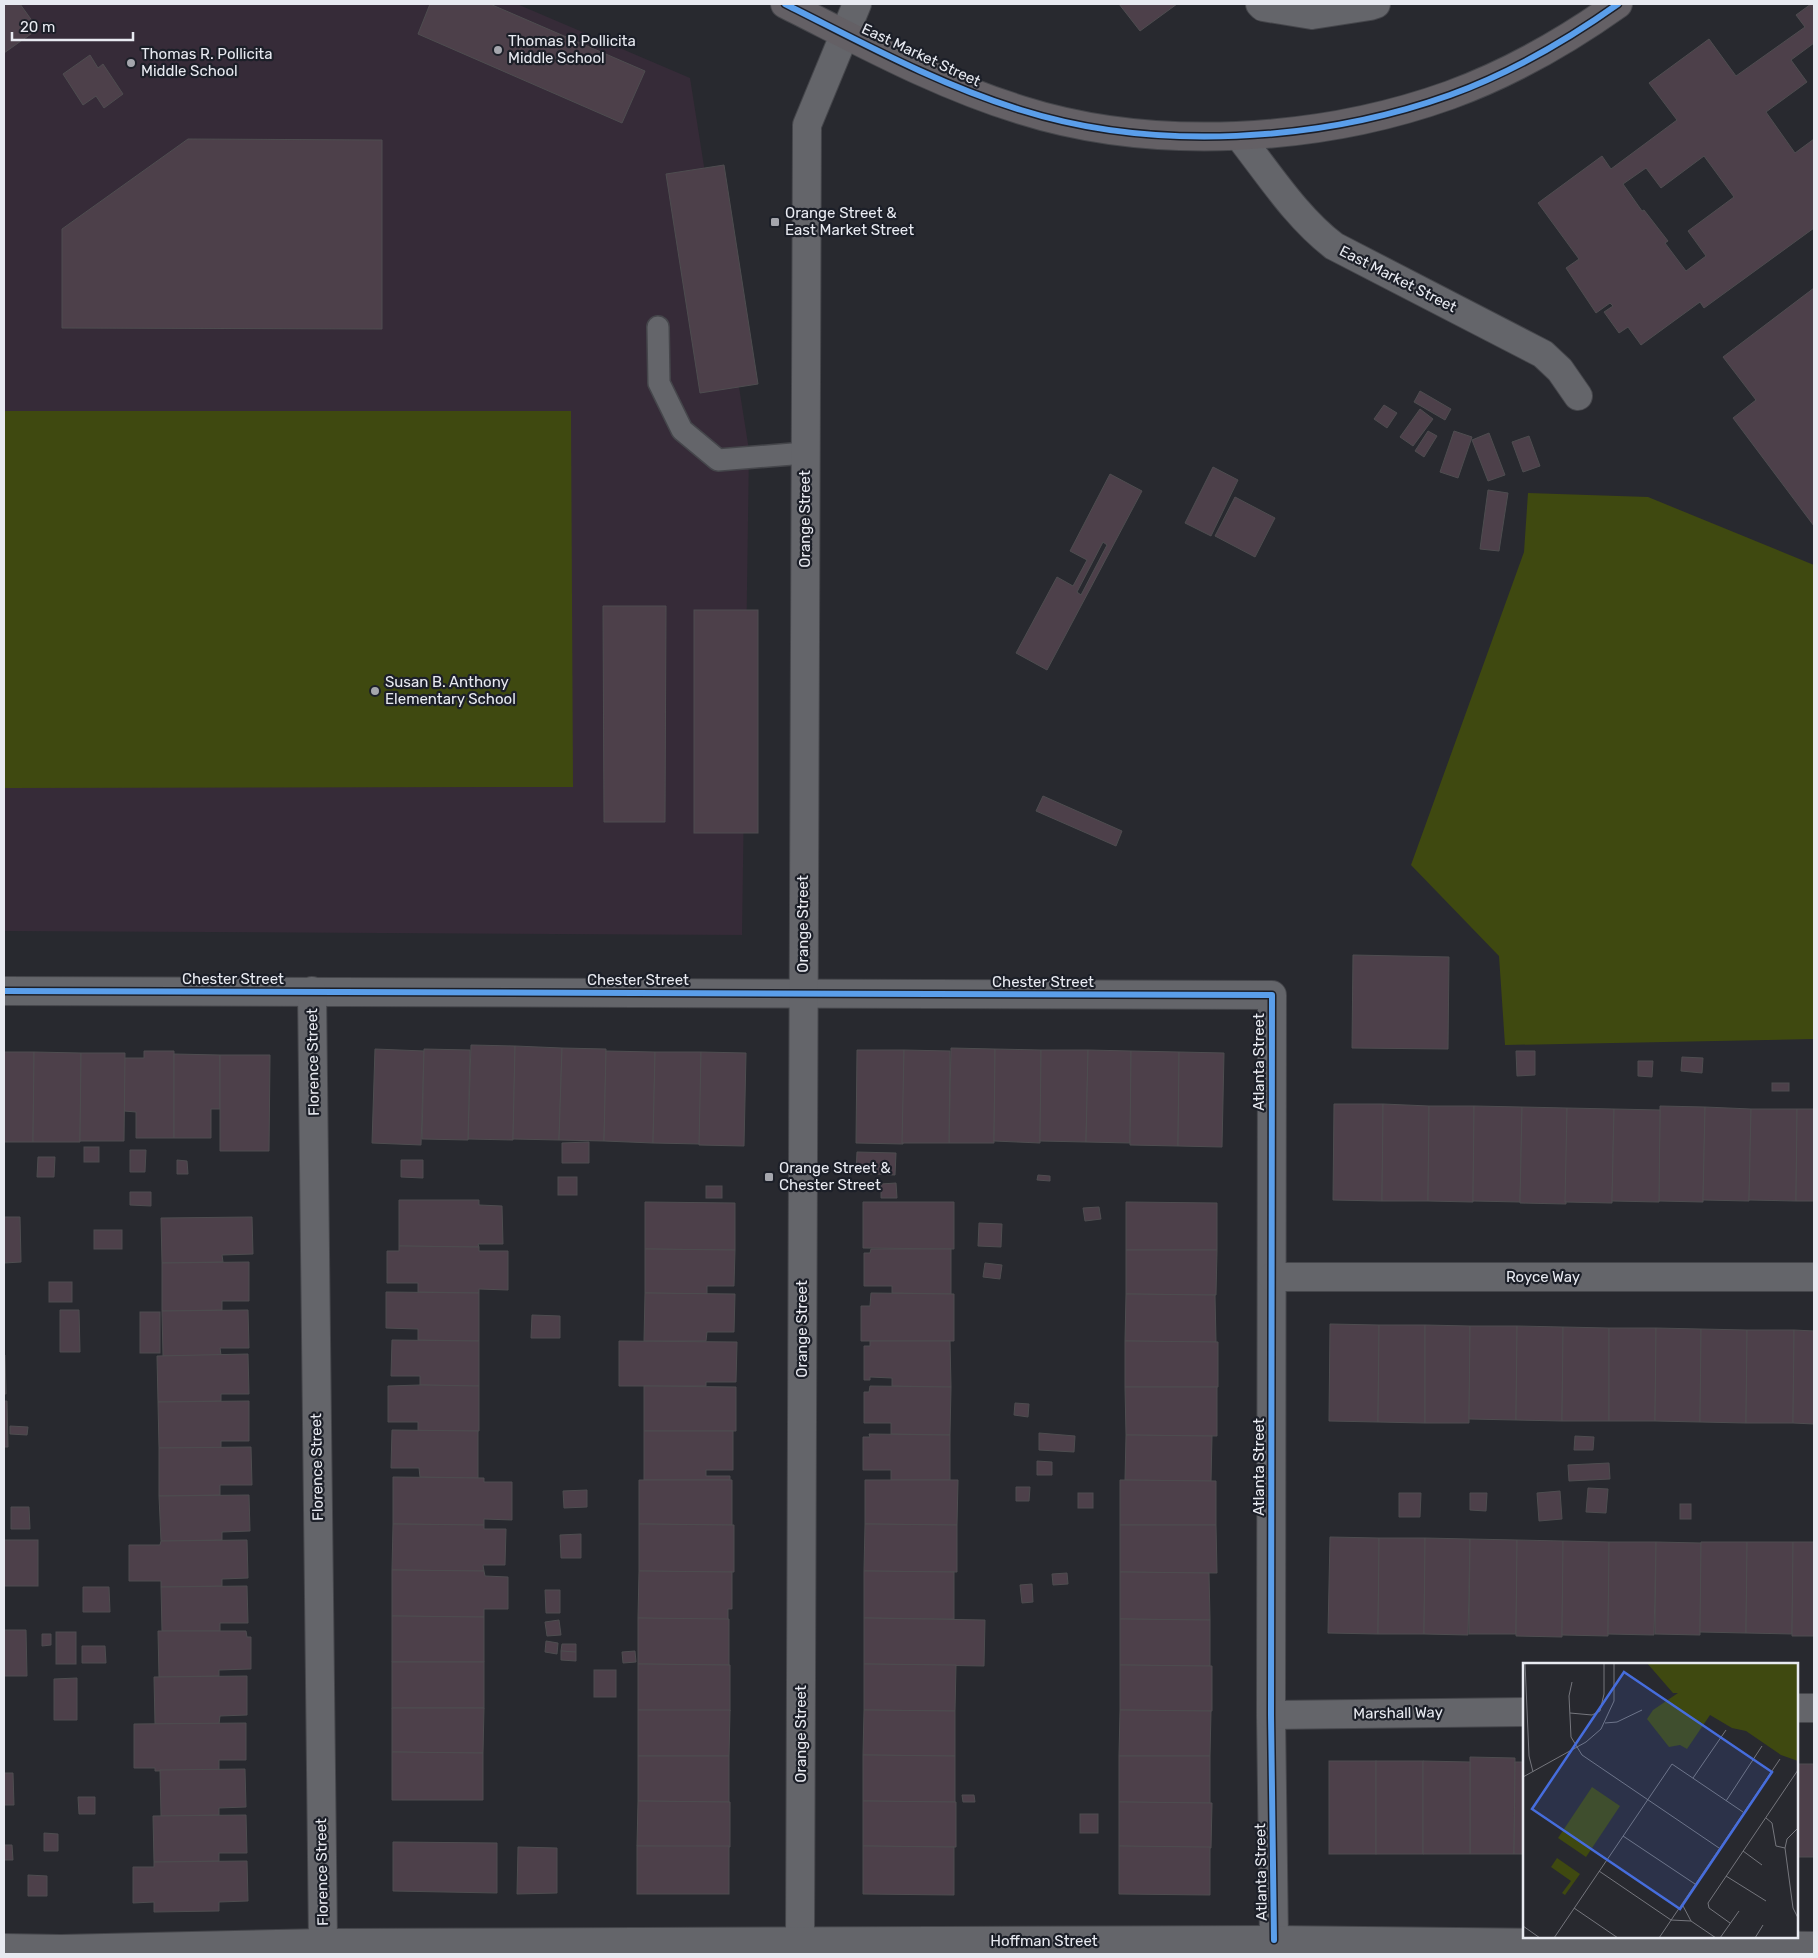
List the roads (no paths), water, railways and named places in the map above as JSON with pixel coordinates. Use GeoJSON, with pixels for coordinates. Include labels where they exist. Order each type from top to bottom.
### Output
{"type":"FeatureCollection","features":[{"type":"Feature","properties":{"kind":"main road","name":"East Market Street"},"geometry":{"type":"LineString","coordinates":[[785,4],[944,83],[1024,111],[1069,121],[1150,134],[1239,136],[1325,127],[1370,118],[1443,97],[1491,78],[1568,38],[1618,4]]}},
{"type":"Feature","properties":{"kind":"street","name":"Orange Street"},"geometry":{"type":"LineString","coordinates":[[800,1942],[802,993],[807,125],[857,4]]}},
{"type":"Feature","properties":{"kind":"street"},"geometry":{"type":"LineString","coordinates":[[1260,4],[1263,7],[1312,15],[1376,4]]}},
{"type":"Feature","properties":{"kind":"street","name":"East Market Street"},"geometry":{"type":"LineString","coordinates":[[1239,136],[1305,221],[1319,235],[1334,246],[1543,354],[1560,370],[1578,396]]}},
{"type":"Feature","properties":{"kind":"street","name":"Chester Street"},"geometry":{"type":"LineString","coordinates":[[4,991],[1272,995]]}},
{"type":"Feature","properties":{"kind":"street","name":"Florence Street"},"geometry":{"type":"LineString","coordinates":[[312,991],[323,1943]]}},
{"type":"Feature","properties":{"kind":"street","name":"Atlanta Street"},"geometry":{"type":"LineString","coordinates":[[1272,995],[1271,1715],[1274,1940]]}},
{"type":"Feature","properties":{"kind":"street","name":"Royce Way"},"geometry":{"type":"LineString","coordinates":[[1272,1277],[1814,1277]]}},
{"type":"Feature","properties":{"kind":"street"},"geometry":{"type":"LineString","coordinates":[[1798,1708],[1814,1708]]}},
{"type":"Feature","properties":{"kind":"street","name":"Marshall Way"},"geometry":{"type":"LineString","coordinates":[[1271,1715],[1523,1712]]}},
{"type":"Feature","properties":{"kind":"street","name":"Hoffman Street"},"geometry":{"type":"LineString","coordinates":[[4,1948],[59,1952],[323,1943],[1274,1940],[1814,1946]]}},
{"type":"Feature","properties":{"kind":"lane"},"geometry":{"type":"LineString","coordinates":[[658,327],[659,383],[682,430],[718,460],[805,453]]}},
{"type":"Feature","properties":{"kind":"place","name":"Thomas R Pollicita Middle School"},"geometry":{"type":"Point","coordinates":[498,50]}},
{"type":"Feature","properties":{"kind":"place","name":"Thomas R. Pollicita Middle School"},"geometry":{"type":"Point","coordinates":[131,63]}},
{"type":"Feature","properties":{"kind":"place","name":"Orange Street & East Market Street"},"geometry":{"type":"Point","coordinates":[775,222]}},
{"type":"Feature","properties":{"kind":"place","name":"Susan B. Anthony Elementary School"},"geometry":{"type":"Point","coordinates":[375,691]}},
{"type":"Feature","properties":{"kind":"place","name":"Orange Street & Chester Street"},"geometry":{"type":"Point","coordinates":[769,1177]}}]}
